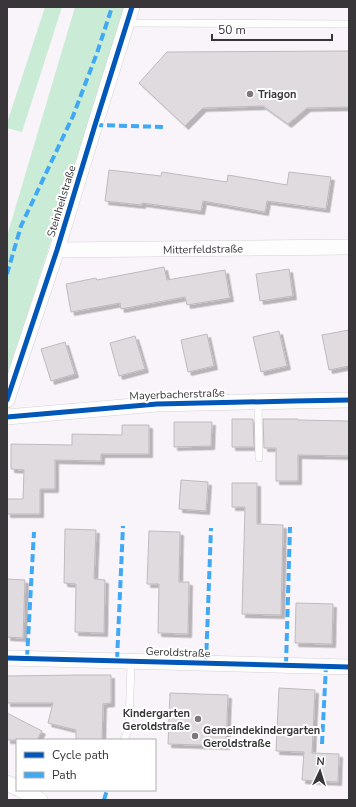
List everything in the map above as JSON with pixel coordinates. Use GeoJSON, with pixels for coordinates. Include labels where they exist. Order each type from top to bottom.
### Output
{"type":"FeatureCollection","features":[{"type":"Feature","properties":{"kind":"street","name":"Steinheilstraße"},"geometry":{"type":"LineString","coordinates":[[7,400],[56,250],[132,7]]}},
{"type":"Feature","properties":{"kind":"street","name":"Mitterfeldstraße"},"geometry":{"type":"LineString","coordinates":[[56,250],[349,247]]}},
{"type":"Feature","properties":{"kind":"street","name":"Mayerbacherstraße"},"geometry":{"type":"LineString","coordinates":[[7,416],[157,404],[349,400]]}},
{"type":"Feature","properties":{"kind":"street","name":"Geroldstraße"},"geometry":{"type":"LineString","coordinates":[[7,658],[349,667]]}},
{"type":"Feature","properties":{"kind":"street"},"geometry":{"type":"LineString","coordinates":[[7,783],[16,788]]}},
{"type":"Feature","properties":{"kind":"street"},"geometry":{"type":"LineString","coordinates":[[23,791],[40,800]]}},
{"type":"Feature","properties":{"kind":"lane"},"geometry":{"type":"LineString","coordinates":[[127,23],[349,24]]}},
{"type":"Feature","properties":{"kind":"lane"},"geometry":{"type":"LineString","coordinates":[[258,402],[259,458]]}},
{"type":"Feature","properties":{"kind":"lane"},"geometry":{"type":"LineString","coordinates":[[124,739],[129,728],[131,661]]}},
{"type":"Feature","properties":{"kind":"green space"},"geometry":{"type":"Polygon","coordinates":[[[45,7],[62,7],[22,132],[7,128],[7,123],[45,7]]]}},
{"type":"Feature","properties":{"kind":"green space"},"geometry":{"type":"Polygon","coordinates":[[[75,7],[126,7],[7,378],[7,236],[75,7]]]}},
{"type":"Feature","properties":{"kind":"building","name":"Triagon"},"geometry":{"type":"Polygon","coordinates":[[[349,51],[349,107],[307,108],[288,124],[263,106],[203,108],[185,126],[139,83],[167,52],[349,51]]]}},
{"type":"Feature","properties":{"kind":"building"},"geometry":{"type":"Polygon","coordinates":[[[109,170],[161,176],[162,172],[227,182],[228,175],[287,185],[289,172],[331,177],[326,209],[267,201],[265,212],[203,201],[201,211],[142,203],[142,205],[105,201],[109,170]]]}},
{"type":"Feature","properties":{"kind":"building"},"geometry":{"type":"Polygon","coordinates":[[[164,267],[167,280],[225,270],[230,298],[187,305],[185,297],[121,309],[120,303],[71,312],[66,284],[96,278],[97,280],[164,267]]]}},
{"type":"Feature","properties":{"kind":"building"},"geometry":{"type":"Polygon","coordinates":[[[289,269],[293,296],[260,301],[256,274],[289,269]]]}},
{"type":"Feature","properties":{"kind":"building"},"geometry":{"type":"Polygon","coordinates":[[[349,330],[349,366],[329,370],[322,335],[349,330]]]}},
{"type":"Feature","properties":{"kind":"building"},"geometry":{"type":"Polygon","coordinates":[[[279,331],[287,366],[261,372],[253,337],[279,331]]]}},
{"type":"Feature","properties":{"kind":"building"},"geometry":{"type":"Polygon","coordinates":[[[207,334],[214,366],[188,372],[181,340],[207,334]]]}},
{"type":"Feature","properties":{"kind":"building"},"geometry":{"type":"Polygon","coordinates":[[[135,336],[145,369],[119,376],[110,343],[135,336]]]}},
{"type":"Feature","properties":{"kind":"building"},"geometry":{"type":"Polygon","coordinates":[[[65,342],[75,374],[51,381],[41,349],[65,342]]]}},
{"type":"Feature","properties":{"kind":"building"},"geometry":{"type":"Polygon","coordinates":[[[232,419],[253,419],[254,447],[232,447],[232,419]]]}},
{"type":"Feature","properties":{"kind":"building"},"geometry":{"type":"Polygon","coordinates":[[[263,419],[349,421],[349,456],[298,455],[298,481],[276,481],[276,448],[264,448],[263,419]]]}},
{"type":"Feature","properties":{"kind":"building"},"geometry":{"type":"Polygon","coordinates":[[[174,422],[212,422],[211,446],[174,447],[174,422]]]}},
{"type":"Feature","properties":{"kind":"building"},"geometry":{"type":"Polygon","coordinates":[[[122,425],[149,425],[149,454],[101,454],[101,461],[55,460],[55,489],[40,489],[40,514],[7,514],[7,499],[23,499],[24,470],[11,469],[11,444],[72,445],[72,434],[122,435],[122,425]]]}},
{"type":"Feature","properties":{"kind":"building"},"geometry":{"type":"Polygon","coordinates":[[[181,480],[208,482],[206,511],[179,509],[181,480]]]}},
{"type":"Feature","properties":{"kind":"building"},"geometry":{"type":"Polygon","coordinates":[[[232,483],[257,483],[257,524],[283,525],[281,615],[242,614],[245,507],[232,507],[232,483]]]}},
{"type":"Feature","properties":{"kind":"building"},"geometry":{"type":"Polygon","coordinates":[[[65,529],[96,530],[94,579],[105,580],[104,633],[75,632],[76,584],[64,583],[65,529]]]}},
{"type":"Feature","properties":{"kind":"building"},"geometry":{"type":"Polygon","coordinates":[[[149,531],[180,532],[179,582],[189,582],[188,634],[158,633],[159,584],[147,584],[149,531]]]}},
{"type":"Feature","properties":{"kind":"building"},"geometry":{"type":"Polygon","coordinates":[[[7,579],[25,580],[23,638],[7,637],[7,579]]]}},
{"type":"Feature","properties":{"kind":"building"},"geometry":{"type":"Polygon","coordinates":[[[296,603],[333,604],[332,644],[295,643],[296,603]]]}},
{"type":"Feature","properties":{"kind":"building"},"geometry":{"type":"Polygon","coordinates":[[[111,675],[111,703],[103,704],[102,739],[76,739],[76,730],[48,723],[53,703],[7,703],[7,676],[111,675]]]}},
{"type":"Feature","properties":{"kind":"building"},"geometry":{"type":"Polygon","coordinates":[[[279,688],[315,690],[312,753],[339,754],[338,782],[302,780],[304,752],[276,751],[279,688]]]}},
{"type":"Feature","properties":{"kind":"building","name":"Kindergarten Geroldstraße"},"geometry":{"type":"Polygon","coordinates":[[[170,693],[228,695],[226,746],[168,744],[170,693]]]}},
{"type":"Feature","properties":{"kind":"building"},"geometry":{"type":"Polygon","coordinates":[[[7,713],[42,731],[38,739],[7,740],[7,713]]]}},
{"type":"Feature","properties":{"kind":"marked path"},"geometry":{"type":"LineString","coordinates":[[7,274],[21,226],[73,116],[97,53],[112,7]]}},
{"type":"Feature","properties":{"kind":"marked path"},"geometry":{"type":"LineString","coordinates":[[95,125],[164,127]]}},
{"type":"Feature","properties":{"kind":"marked path"},"geometry":{"type":"LineString","coordinates":[[117,660],[123,526]]}},
{"type":"Feature","properties":{"kind":"marked path"},"geometry":{"type":"LineString","coordinates":[[286,665],[290,527]]}},
{"type":"Feature","properties":{"kind":"marked path"},"geometry":{"type":"LineString","coordinates":[[206,663],[211,528]]}},
{"type":"Feature","properties":{"kind":"marked path"},"geometry":{"type":"LineString","coordinates":[[27,658],[34,532]]}},
{"type":"Feature","properties":{"kind":"marked path"},"geometry":{"type":"LineString","coordinates":[[322,744],[326,666]]}},
{"type":"Feature","properties":{"kind":"marked path"},"geometry":{"type":"LineString","coordinates":[[104,800],[107,791]]}},
{"type":"Feature","properties":{"kind":"cycle path"},"geometry":{"type":"LineString","coordinates":[[7,400],[57,250],[132,7]]}},
{"type":"Feature","properties":{"kind":"cycle path"},"geometry":{"type":"LineString","coordinates":[[7,417],[157,404],[349,400]]}},
{"type":"Feature","properties":{"kind":"cycle path"},"geometry":{"type":"LineString","coordinates":[[7,658],[349,667]]}},
{"type":"Feature","properties":{"kind":"place","name":"Triagon"},"geometry":{"type":"Point","coordinates":[250,94]}},
{"type":"Feature","properties":{"kind":"place","name":"Kindergarten Geroldstraße"},"geometry":{"type":"Point","coordinates":[198,719]}},
{"type":"Feature","properties":{"kind":"place","name":"Gemeindekindergarten Geroldstraße"},"geometry":{"type":"Point","coordinates":[195,736]}}]}
